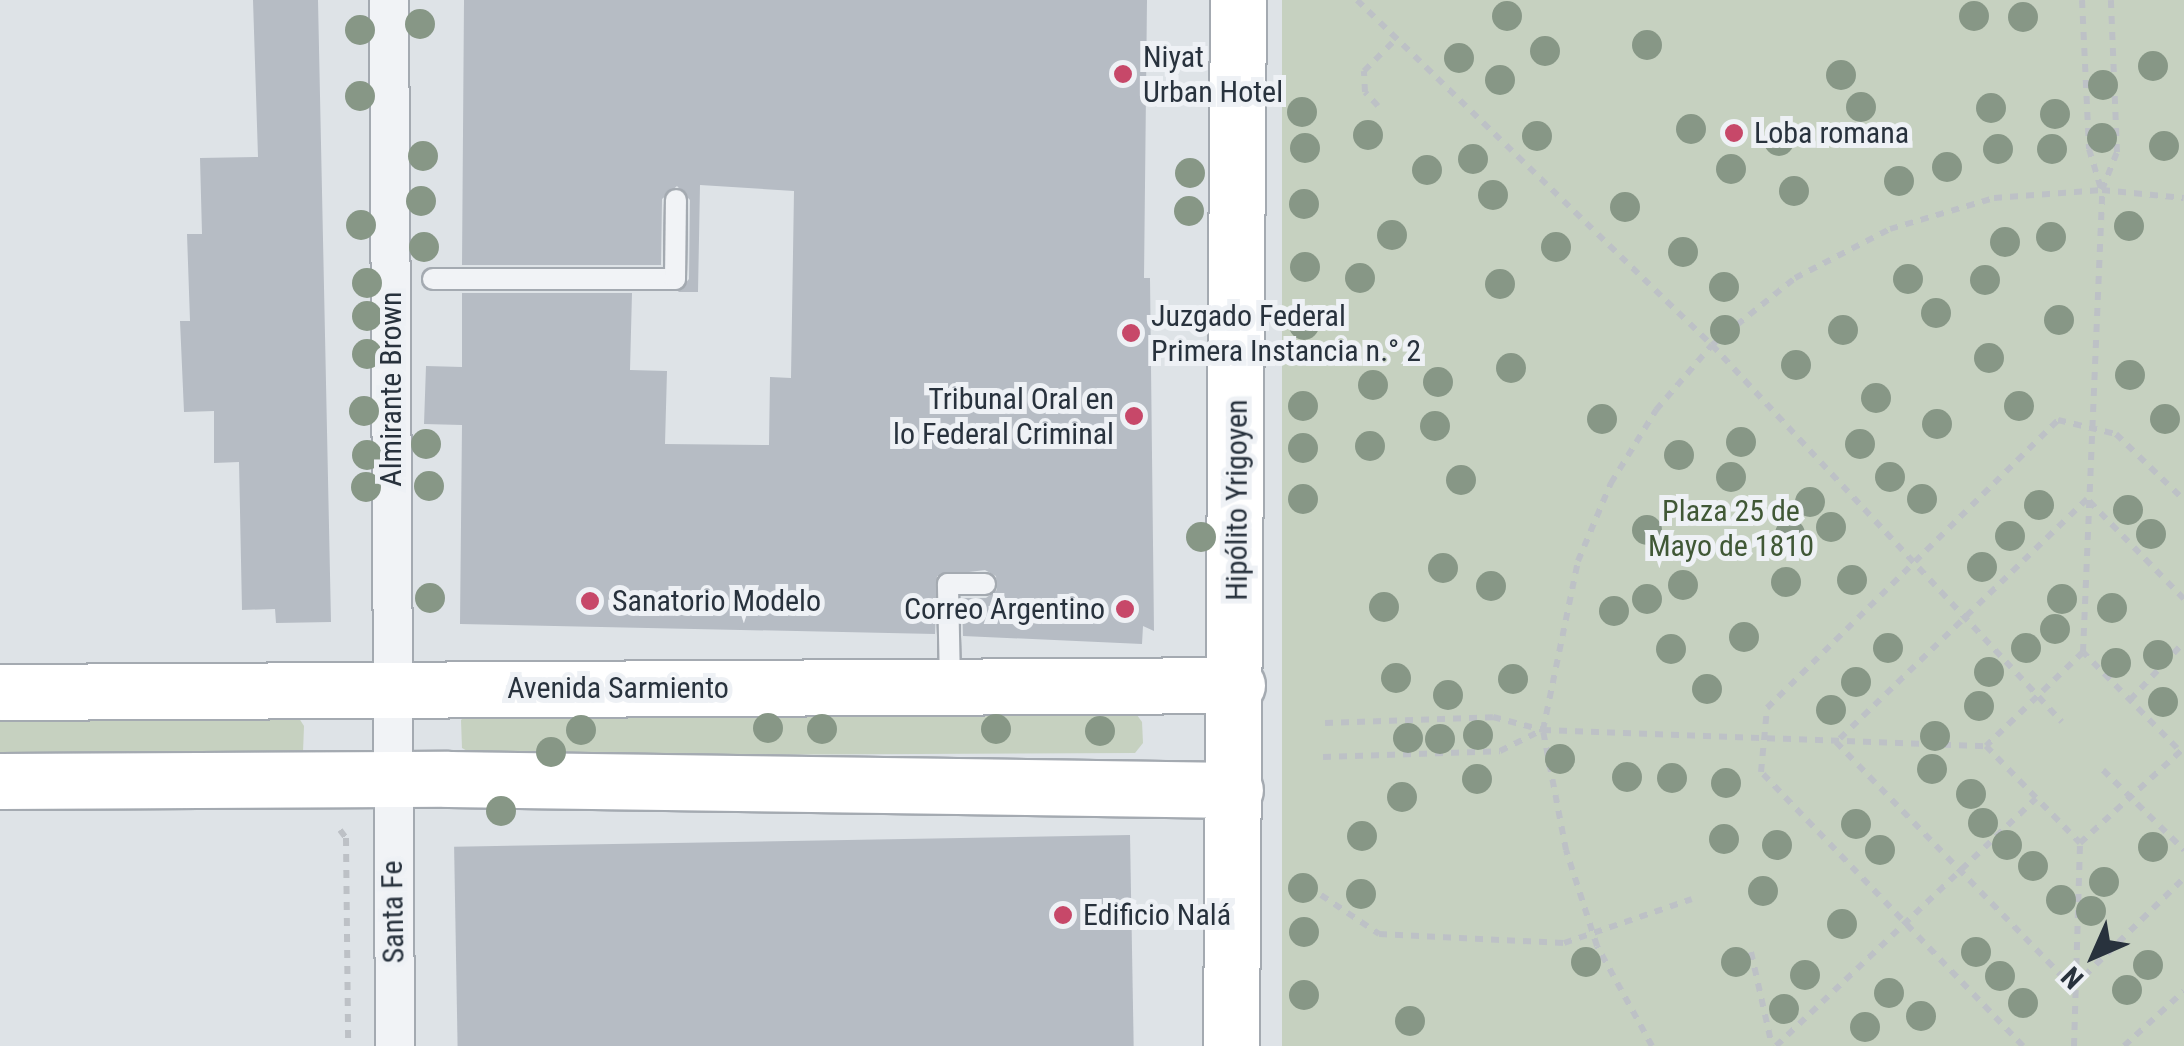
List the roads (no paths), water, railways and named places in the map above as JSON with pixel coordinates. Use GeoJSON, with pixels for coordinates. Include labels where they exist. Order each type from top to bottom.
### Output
{"type":"FeatureCollection","features":[{"type":"Feature","properties":{"kind":"main road","name":"Hipólito Yrigoyen"},"geometry":{"type":"LineString","coordinates":[[1231,1046],[1238,0]]}},
{"type":"Feature","properties":{"kind":"main road","name":"Avenida Sarmiento"},"geometry":{"type":"LineString","coordinates":[[0,692],[1236,685]]}},
{"type":"Feature","properties":{"kind":"main road"},"geometry":{"type":"LineString","coordinates":[[0,781],[1235,775]]}},
{"type":"Feature","properties":{"kind":"street","name":"Almirante Brown"},"geometry":{"type":"LineString","coordinates":[[389,0],[392,779]]}},
{"type":"Feature","properties":{"kind":"street","name":"Santa Fe"},"geometry":{"type":"LineString","coordinates":[[392,779],[395,1046]]}},
{"type":"Feature","properties":{"kind":"lane"},"geometry":{"type":"LineString","coordinates":[[434,278],[675,279],[676,200]]}},
{"type":"Feature","properties":{"kind":"lane"},"geometry":{"type":"LineString","coordinates":[[950,685],[948,584],[985,584]]}},
{"type":"Feature","properties":{"kind":"place","name":"Niyat Urban Hotel"},"geometry":{"type":"Point","coordinates":[1123,74]}},
{"type":"Feature","properties":{"kind":"place","name":"Loba romana"},"geometry":{"type":"Point","coordinates":[1734,133]}},
{"type":"Feature","properties":{"kind":"place","name":"Juzgado Federal Primera Instancia n.° 2"},"geometry":{"type":"Point","coordinates":[1131,333]}},
{"type":"Feature","properties":{"kind":"place","name":"Tribunal Oral en lo Federal Criminal"},"geometry":{"type":"Point","coordinates":[1134,416]}},
{"type":"Feature","properties":{"kind":"place","name":"Sanatorio Modelo"},"geometry":{"type":"Point","coordinates":[590,601]}},
{"type":"Feature","properties":{"kind":"place","name":"Correo Argentino"},"geometry":{"type":"Point","coordinates":[1125,609]}},
{"type":"Feature","properties":{"kind":"place","name":"Edificio Nalá"},"geometry":{"type":"Point","coordinates":[1063,915]}},
{"type":"Feature","properties":{"kind":"park label","name":"Plaza 25 de Mayo de 1810"},"geometry":{"type":"Point","coordinates":[1731,528]}}]}
